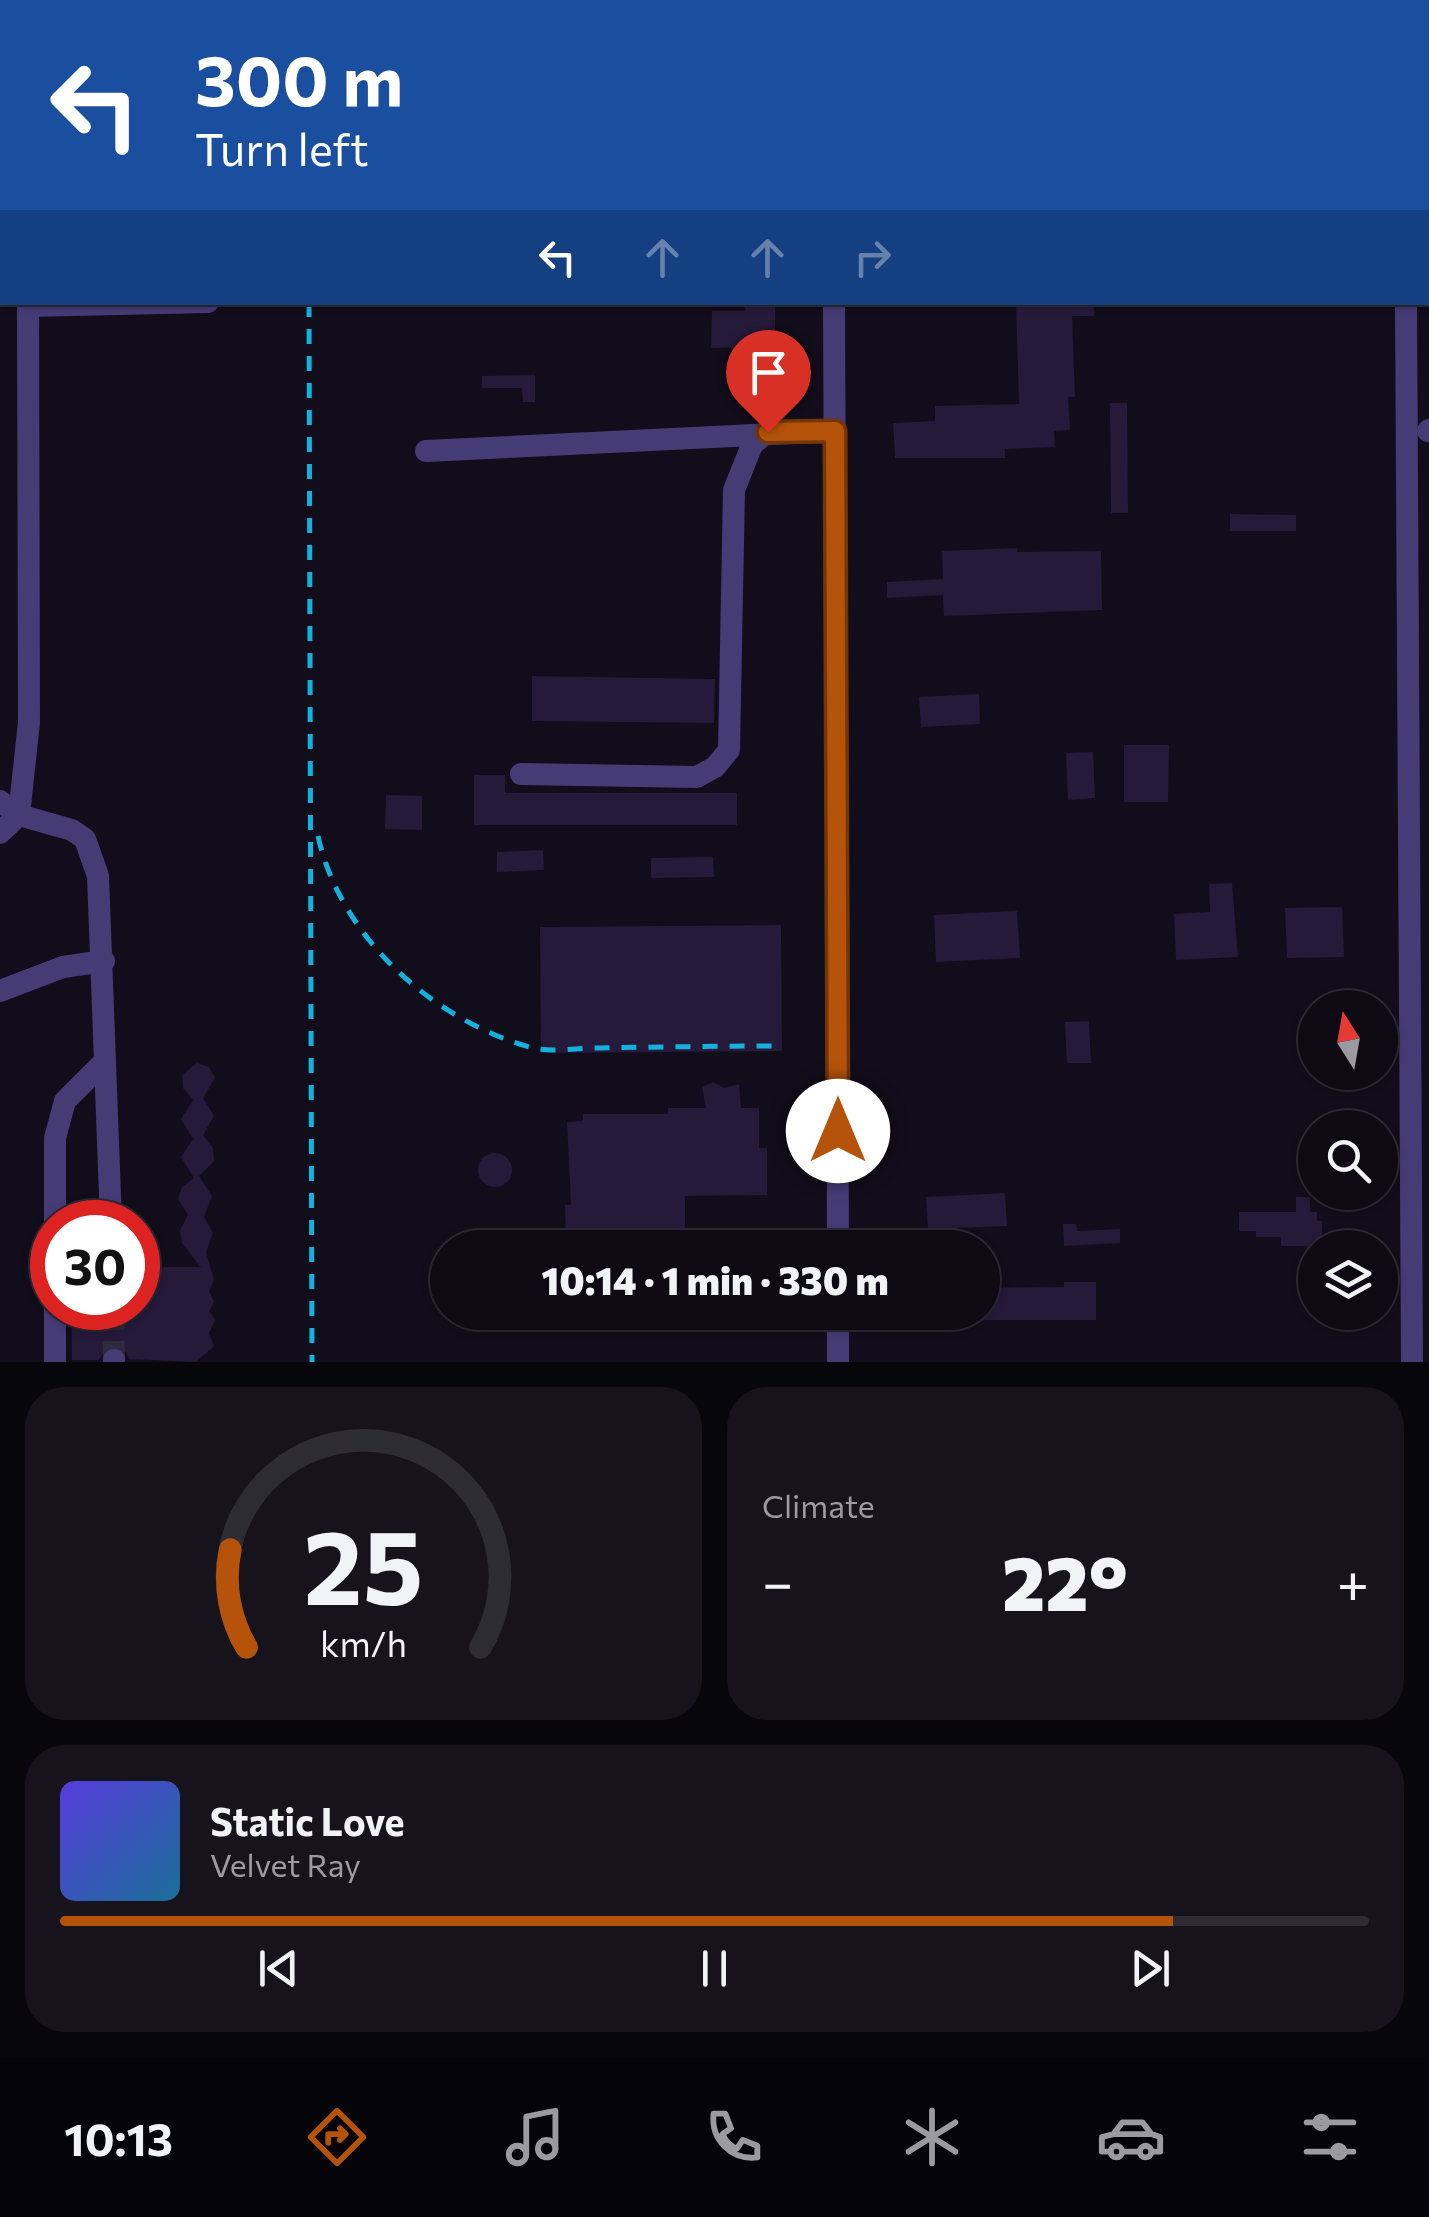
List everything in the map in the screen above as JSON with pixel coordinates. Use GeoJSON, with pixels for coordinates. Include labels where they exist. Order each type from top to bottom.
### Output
{"type":"FeatureCollection","features":[{"type":"Feature","properties":{"kind":"street"},"geometry":{"type":"LineString","coordinates":[[0,833],[19,815],[29,722],[28,305]]}},
{"type":"Feature","properties":{"kind":"street"},"geometry":{"type":"LineString","coordinates":[[834,305],[838,1230]]}},
{"type":"Feature","properties":{"kind":"street"},"geometry":{"type":"LineString","coordinates":[[1406,305],[1423,430],[1412,1362]]}},
{"type":"Feature","properties":{"kind":"street"},"geometry":{"type":"LineString","coordinates":[[426,450],[835,431]]}},
{"type":"Feature","properties":{"kind":"street"},"geometry":{"type":"LineString","coordinates":[[521,774],[697,778],[715,767],[729,750],[734,490],[752,445],[768,432]]}},
{"type":"Feature","properties":{"kind":"street"},"geometry":{"type":"LineString","coordinates":[[0,800],[19,815],[72,830],[85,839],[98,876],[110,1200]]}},
{"type":"Feature","properties":{"kind":"street"},"geometry":{"type":"LineString","coordinates":[[0,991],[64,966],[104,961]]}},
{"type":"Feature","properties":{"kind":"street"},"geometry":{"type":"LineString","coordinates":[[55,1200],[56,1138],[66,1101],[106,1061]]}},
{"type":"Feature","properties":{"kind":"street"},"geometry":{"type":"LineString","coordinates":[[55,1330],[55,1362]]}},
{"type":"Feature","properties":{"kind":"street"},"geometry":{"type":"LineString","coordinates":[[838,1330],[838,1362]]}},
{"type":"Feature","properties":{"kind":"building"},"geometry":{"type":"Polygon","coordinates":[[[744,305],[775,305],[775,347],[711,348],[712,311],[745,311],[744,305]]]}},
{"type":"Feature","properties":{"kind":"building"},"geometry":{"type":"Polygon","coordinates":[[[1016,305],[1094,305],[1094,316],[1072,316],[1075,397],[1068,397],[1070,430],[1054,431],[1055,447],[1005,449],[1005,458],[895,458],[893,423],[935,421],[935,406],[1019,404],[1016,305]]]}},
{"type":"Feature","properties":{"kind":"building"},"geometry":{"type":"Polygon","coordinates":[[[535,375],[535,402],[523,402],[522,388],[482,388],[482,376],[535,375]]]}},
{"type":"Feature","properties":{"kind":"building"},"geometry":{"type":"Polygon","coordinates":[[[1110,403],[1127,403],[1128,513],[1111,513],[1110,403]]]}},
{"type":"Feature","properties":{"kind":"building"},"geometry":{"type":"Polygon","coordinates":[[[1230,514],[1296,515],[1296,531],[1230,531],[1230,514]]]}},
{"type":"Feature","properties":{"kind":"building"},"geometry":{"type":"Polygon","coordinates":[[[1017,548],[1017,552],[1101,551],[1102,610],[944,616],[943,595],[887,598],[887,582],[943,579],[942,551],[1017,548]]]}},
{"type":"Feature","properties":{"kind":"building"},"geometry":{"type":"Polygon","coordinates":[[[532,676],[715,679],[714,723],[532,721],[532,676]]]}},
{"type":"Feature","properties":{"kind":"building"},"geometry":{"type":"Polygon","coordinates":[[[979,694],[980,724],[921,727],[919,697],[979,694]]]}},
{"type":"Feature","properties":{"kind":"building"},"geometry":{"type":"Polygon","coordinates":[[[1124,745],[1169,745],[1168,802],[1124,802],[1124,745]]]}},
{"type":"Feature","properties":{"kind":"building"},"geometry":{"type":"Polygon","coordinates":[[[1093,752],[1095,798],[1068,800],[1066,753],[1093,752]]]}},
{"type":"Feature","properties":{"kind":"building"},"geometry":{"type":"Polygon","coordinates":[[[474,775],[505,775],[505,793],[737,793],[737,825],[474,825],[474,775]]]}},
{"type":"Feature","properties":{"kind":"building"},"geometry":{"type":"Polygon","coordinates":[[[386,795],[422,796],[422,830],[385,829],[386,795]]]}},
{"type":"Feature","properties":{"kind":"building"},"geometry":{"type":"Polygon","coordinates":[[[543,850],[544,870],[497,872],[497,852],[543,850]]]}},
{"type":"Feature","properties":{"kind":"building"},"geometry":{"type":"Polygon","coordinates":[[[713,857],[714,877],[651,878],[651,858],[713,857]]]}},
{"type":"Feature","properties":{"kind":"building"},"geometry":{"type":"Polygon","coordinates":[[[1232,883],[1238,957],[1176,960],[1174,914],[1210,912],[1209,884],[1232,883]]]}},
{"type":"Feature","properties":{"kind":"building"},"geometry":{"type":"Polygon","coordinates":[[[1342,907],[1344,957],[1287,958],[1285,908],[1342,907]]]}},
{"type":"Feature","properties":{"kind":"building"},"geometry":{"type":"Polygon","coordinates":[[[1017,911],[1020,958],[936,962],[934,915],[1017,911]]]}},
{"type":"Feature","properties":{"kind":"building"},"geometry":{"type":"Polygon","coordinates":[[[781,925],[782,1051],[541,1053],[540,927],[781,925]]]}},
{"type":"Feature","properties":{"kind":"building"},"geometry":{"type":"Polygon","coordinates":[[[1089,1021],[1091,1063],[1067,1063],[1065,1022],[1089,1021]]]}},
{"type":"Feature","properties":{"kind":"building"},"geometry":{"type":"Polygon","coordinates":[[[197,1063],[209,1067],[215,1078],[203,1098],[214,1116],[203,1135],[213,1148],[214,1161],[199,1176],[212,1196],[204,1217],[213,1233],[206,1252],[214,1280],[209,1291],[214,1302],[209,1311],[215,1320],[209,1333],[214,1346],[196,1362],[129,1359],[115,1345],[106,1348],[99,1360],[72,1360],[71,1330],[160,1330],[160,1267],[201,1267],[182,1243],[180,1230],[188,1215],[178,1199],[182,1187],[194,1178],[181,1157],[193,1139],[181,1119],[193,1100],[183,1088],[182,1075],[197,1063]]]}},
{"type":"Feature","properties":{"kind":"building"},"geometry":{"type":"Polygon","coordinates":[[[713,1082],[724,1088],[739,1084],[741,1108],[759,1108],[759,1148],[767,1148],[767,1195],[685,1196],[685,1230],[566,1230],[565,1205],[571,1205],[567,1122],[583,1121],[583,1114],[668,1114],[668,1108],[706,1108],[702,1087],[713,1082]]]}},
{"type":"Feature","properties":{"kind":"building"},"geometry":{"type":"Polygon","coordinates":[[[495,1153],[507,1158],[512,1170],[507,1182],[495,1187],[483,1182],[478,1170],[483,1158],[495,1153]]]}},
{"type":"Feature","properties":{"kind":"building"},"geometry":{"type":"Polygon","coordinates":[[[1005,1193],[1007,1226],[928,1229],[926,1197],[1005,1193]]]}},
{"type":"Feature","properties":{"kind":"building"},"geometry":{"type":"Polygon","coordinates":[[[1298,1197],[1298,1210],[1317,1212],[1317,1221],[1322,1221],[1322,1230],[1298,1230],[1298,1246],[1281,1246],[1281,1237],[1256,1237],[1256,1231],[1239,1231],[1239,1212],[1296,1212],[1298,1197]]]}},
{"type":"Feature","properties":{"kind":"building"},"geometry":{"type":"Polygon","coordinates":[[[1063,1224],[1076,1224],[1077,1231],[1120,1229],[1120,1243],[1064,1246],[1063,1224]]]}},
{"type":"Feature","properties":{"kind":"building"},"geometry":{"type":"Polygon","coordinates":[[[1064,1282],[1096,1282],[1096,1320],[1000,1320],[1000,1288],[1064,1287],[1064,1282]]]}},
{"type":"Feature","properties":{"kind":"tunnel"},"geometry":{"type":"LineString","coordinates":[[113,1330],[114,1360]]}},
{"type":"Feature","properties":{"kind":"railway"},"geometry":{"type":"LineString","coordinates":[[309,305],[312,1362]]}},
{"type":"Feature","properties":{"kind":"railway"},"geometry":{"type":"LineString","coordinates":[[318,836],[329,873],[369,940],[425,995],[493,1034],[545,1050],[781,1046]]}},
{"type":"Feature","properties":{"kind":"route"},"geometry":{"type":"LineString","coordinates":[[768,432],[835,431],[838,1131]]}}]}
